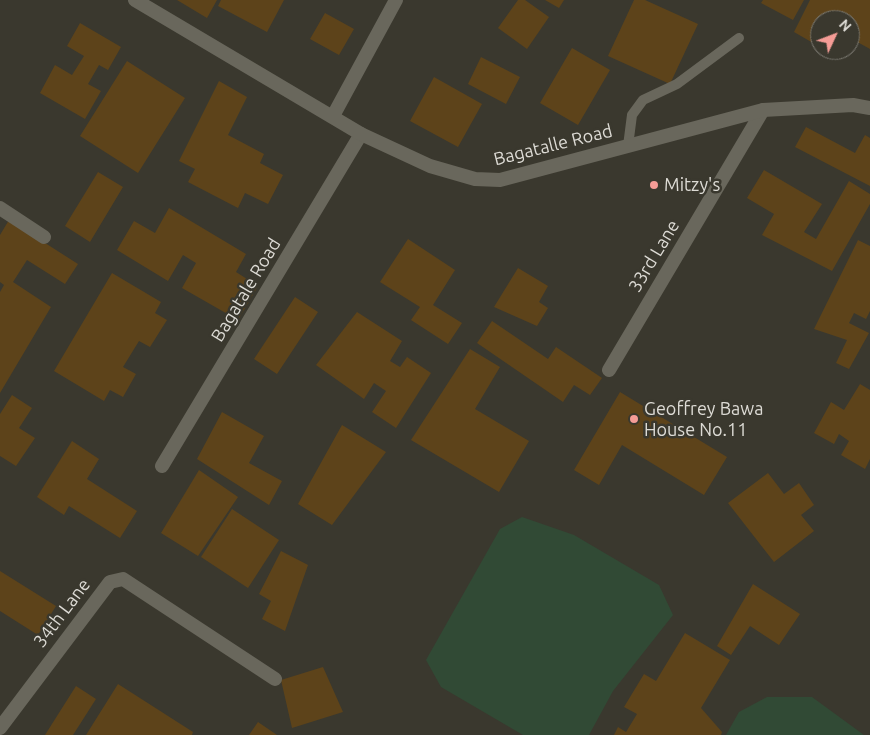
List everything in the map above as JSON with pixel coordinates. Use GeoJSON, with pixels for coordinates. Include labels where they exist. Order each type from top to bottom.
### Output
{"type":"FeatureCollection","features":[{"type":"Feature","properties":{"kind":"street","name":"Bagatalle Road"},"geometry":{"type":"LineString","coordinates":[[135,0],[361,134],[430,166],[475,179],[500,180],[763,110],[853,105],[870,108]]}},
{"type":"Feature","properties":{"kind":"street"},"geometry":{"type":"LineString","coordinates":[[333,116],[396,0]]}},
{"type":"Feature","properties":{"kind":"street","name":"33rd Lane"},"geometry":{"type":"LineString","coordinates":[[609,370],[763,110]]}},
{"type":"Feature","properties":{"kind":"street","name":"Bagatale Road"},"geometry":{"type":"LineString","coordinates":[[162,466],[361,134]]}},
{"type":"Feature","properties":{"kind":"street"},"geometry":{"type":"LineString","coordinates":[[0,208],[44,237]]}},
{"type":"Feature","properties":{"kind":"street","name":"34th Lane"},"geometry":{"type":"LineString","coordinates":[[0,728],[110,582],[123,579],[275,679]]}},
{"type":"Feature","properties":{"kind":"lane"},"geometry":{"type":"LineString","coordinates":[[628,146],[632,115],[643,100],[677,84],[739,38]]}},
{"type":"Feature","properties":{"kind":"green space"},"geometry":{"type":"Polygon","coordinates":[[[522,517],[574,535],[659,585],[673,615],[613,691],[589,735],[523,735],[441,687],[426,660],[500,529],[522,517]]]}},
{"type":"Feature","properties":{"kind":"green space"},"geometry":{"type":"Polygon","coordinates":[[[767,697],[812,697],[864,735],[726,735],[739,712],[767,697]]]}},
{"type":"Feature","properties":{"kind":"building"},"geometry":{"type":"Polygon","coordinates":[[[177,0],[217,0],[207,18],[177,0]]]}},
{"type":"Feature","properties":{"kind":"building"},"geometry":{"type":"Polygon","coordinates":[[[221,0],[284,0],[267,32],[218,6],[221,0]]]}},
{"type":"Feature","properties":{"kind":"building"},"geometry":{"type":"Polygon","coordinates":[[[518,0],[525,0],[549,17],[527,49],[498,28],[518,0]]]}},
{"type":"Feature","properties":{"kind":"building"},"geometry":{"type":"Polygon","coordinates":[[[545,0],[564,0],[559,8],[545,0]]]}},
{"type":"Feature","properties":{"kind":"building"},"geometry":{"type":"Polygon","coordinates":[[[634,0],[645,0],[698,24],[670,84],[608,56],[634,0]]]}},
{"type":"Feature","properties":{"kind":"building"},"geometry":{"type":"Polygon","coordinates":[[[763,0],[804,0],[793,20],[761,3],[763,0]]]}},
{"type":"Feature","properties":{"kind":"building"},"geometry":{"type":"Polygon","coordinates":[[[810,0],[870,0],[870,49],[860,43],[860,10],[810,10],[810,41],[794,32],[810,0]]]}},
{"type":"Feature","properties":{"kind":"building"},"geometry":{"type":"Polygon","coordinates":[[[325,13],[354,29],[339,55],[310,39],[325,13]]]}},
{"type":"Feature","properties":{"kind":"building"},"geometry":{"type":"Polygon","coordinates":[[[80,23],[121,47],[108,70],[99,65],[88,84],[101,91],[85,119],[40,93],[55,65],[72,75],[84,56],[67,46],[80,23]]]}},
{"type":"Feature","properties":{"kind":"building"},"geometry":{"type":"Polygon","coordinates":[[[572,48],[610,70],[578,125],[540,103],[572,48]]]}},
{"type":"Feature","properties":{"kind":"building"},"geometry":{"type":"Polygon","coordinates":[[[481,57],[520,77],[506,104],[468,84],[481,57]]]}},
{"type":"Feature","properties":{"kind":"building"},"geometry":{"type":"Polygon","coordinates":[[[127,61],[185,98],[138,173],[80,136],[127,61]]]}},
{"type":"Feature","properties":{"kind":"building"},"geometry":{"type":"Polygon","coordinates":[[[434,77],[482,104],[458,147],[410,121],[434,77]]]}},
{"type":"Feature","properties":{"kind":"building"},"geometry":{"type":"Polygon","coordinates":[[[219,81],[247,97],[228,135],[264,154],[260,163],[283,175],[268,204],[245,193],[238,208],[188,182],[195,169],[179,161],[219,81]]]}},
{"type":"Feature","properties":{"kind":"building"},"geometry":{"type":"Polygon","coordinates":[[[806,127],[855,153],[865,135],[870,138],[870,186],[795,147],[806,127]]]}},
{"type":"Feature","properties":{"kind":"building"},"geometry":{"type":"Polygon","coordinates":[[[764,170],[822,204],[804,232],[816,239],[849,181],[870,194],[870,204],[832,271],[762,235],[774,214],[747,198],[764,170]]]}},
{"type":"Feature","properties":{"kind":"building"},"geometry":{"type":"Polygon","coordinates":[[[98,172],[123,187],[90,242],[65,226],[98,172]]]}},
{"type":"Feature","properties":{"kind":"building"},"geometry":{"type":"Polygon","coordinates":[[[169,208],[246,254],[236,272],[258,286],[238,320],[182,288],[196,263],[183,255],[168,281],[117,250],[134,221],[155,233],[169,208]]]}},
{"type":"Feature","properties":{"kind":"building"},"geometry":{"type":"Polygon","coordinates":[[[9,220],[78,264],[65,284],[27,260],[13,282],[51,307],[0,393],[0,292],[4,285],[0,282],[0,235],[9,220]]]}},
{"type":"Feature","properties":{"kind":"building"},"geometry":{"type":"Polygon","coordinates":[[[408,239],[455,270],[433,305],[462,323],[448,344],[411,320],[420,307],[380,282],[408,239]]]}},
{"type":"Feature","properties":{"kind":"building"},"geometry":{"type":"Polygon","coordinates":[[[858,240],[870,246],[870,311],[866,319],[854,313],[849,323],[869,333],[849,369],[836,363],[847,340],[814,329],[858,240]]]}},
{"type":"Feature","properties":{"kind":"building"},"geometry":{"type":"Polygon","coordinates":[[[518,268],[548,286],[539,302],[548,308],[537,326],[494,307],[518,268]]]}},
{"type":"Feature","properties":{"kind":"building"},"geometry":{"type":"Polygon","coordinates":[[[112,273],[161,302],[155,313],[167,320],[150,347],[139,341],[123,367],[136,374],[123,397],[110,390],[104,401],[54,371],[112,273]]]}},
{"type":"Feature","properties":{"kind":"building"},"geometry":{"type":"Polygon","coordinates":[[[295,297],[318,312],[277,374],[254,359],[295,297]]]}},
{"type":"Feature","properties":{"kind":"building"},"geometry":{"type":"Polygon","coordinates":[[[357,312],[402,341],[390,361],[400,367],[407,357],[431,373],[396,428],[372,412],[386,391],[374,383],[364,399],[316,365],[357,312]]]}},
{"type":"Feature","properties":{"kind":"building"},"geometry":{"type":"Polygon","coordinates":[[[492,321],[548,359],[556,347],[602,378],[590,395],[574,385],[563,402],[477,343],[492,321]]]}},
{"type":"Feature","properties":{"kind":"building"},"geometry":{"type":"Polygon","coordinates":[[[470,349],[500,367],[475,409],[529,441],[499,492],[411,440],[470,349]]]}},
{"type":"Feature","properties":{"kind":"building"},"geometry":{"type":"Polygon","coordinates":[[[860,384],[870,390],[870,459],[865,469],[841,455],[849,441],[839,434],[834,444],[814,433],[831,402],[844,410],[860,384]]]}},
{"type":"Feature","properties":{"kind":"building","name":"Geoffrey Bawa House No.11"},"geometry":{"type":"Polygon","coordinates":[[[620,392],[727,457],[704,495],[622,445],[599,485],[574,470],[620,392]]]}},
{"type":"Feature","properties":{"kind":"building"},"geometry":{"type":"Polygon","coordinates":[[[12,395],[32,408],[19,428],[35,438],[16,466],[0,456],[0,414],[12,395]]]}},
{"type":"Feature","properties":{"kind":"building"},"geometry":{"type":"Polygon","coordinates":[[[222,412],[264,436],[249,463],[282,481],[269,505],[197,459],[222,412]]]}},
{"type":"Feature","properties":{"kind":"building"},"geometry":{"type":"Polygon","coordinates":[[[342,425],[386,452],[332,525],[298,504],[342,425]]]}},
{"type":"Feature","properties":{"kind":"building"},"geometry":{"type":"Polygon","coordinates":[[[72,441],[99,459],[87,479],[137,511],[120,538],[69,506],[64,515],[37,497],[72,441]]]}},
{"type":"Feature","properties":{"kind":"building"},"geometry":{"type":"Polygon","coordinates":[[[199,470],[238,497],[198,556],[161,533],[199,470]]]}},
{"type":"Feature","properties":{"kind":"building"},"geometry":{"type":"Polygon","coordinates":[[[768,473],[784,494],[799,483],[814,505],[801,515],[814,531],[774,562],[728,503],[768,473]]]}},
{"type":"Feature","properties":{"kind":"building"},"geometry":{"type":"Polygon","coordinates":[[[232,509],[279,540],[248,588],[201,557],[232,509]]]}},
{"type":"Feature","properties":{"kind":"building"},"geometry":{"type":"Polygon","coordinates":[[[281,551],[308,565],[285,631],[262,619],[271,601],[259,594],[281,551]]]}},
{"type":"Feature","properties":{"kind":"building"},"geometry":{"type":"Polygon","coordinates":[[[0,571],[56,606],[38,635],[0,611],[0,571]]]}},
{"type":"Feature","properties":{"kind":"building"},"geometry":{"type":"Polygon","coordinates":[[[753,584],[800,614],[779,645],[750,626],[731,655],[717,646],[753,584]]]}},
{"type":"Feature","properties":{"kind":"building"},"geometry":{"type":"Polygon","coordinates":[[[685,633],[730,660],[701,708],[722,732],[721,735],[614,735],[618,727],[626,732],[637,714],[624,707],[644,674],[656,681],[685,633]]]}},
{"type":"Feature","properties":{"kind":"building"},"geometry":{"type":"Polygon","coordinates":[[[323,667],[343,712],[292,728],[281,680],[323,667]]]}},
{"type":"Feature","properties":{"kind":"building"},"geometry":{"type":"Polygon","coordinates":[[[118,684],[193,732],[192,735],[86,735],[118,684]]]}},
{"type":"Feature","properties":{"kind":"building"},"geometry":{"type":"Polygon","coordinates":[[[76,686],[96,699],[73,735],[45,735],[76,686]]]}},
{"type":"Feature","properties":{"kind":"building"},"geometry":{"type":"Polygon","coordinates":[[[258,722],[277,735],[249,735],[258,722]]]}},
{"type":"Feature","properties":{"kind":"place","name":"Mitzy's"},"geometry":{"type":"Point","coordinates":[654,185]}},
{"type":"Feature","properties":{"kind":"place","name":"Geoffrey Bawa House No.11"},"geometry":{"type":"Point","coordinates":[634,419]}}]}
